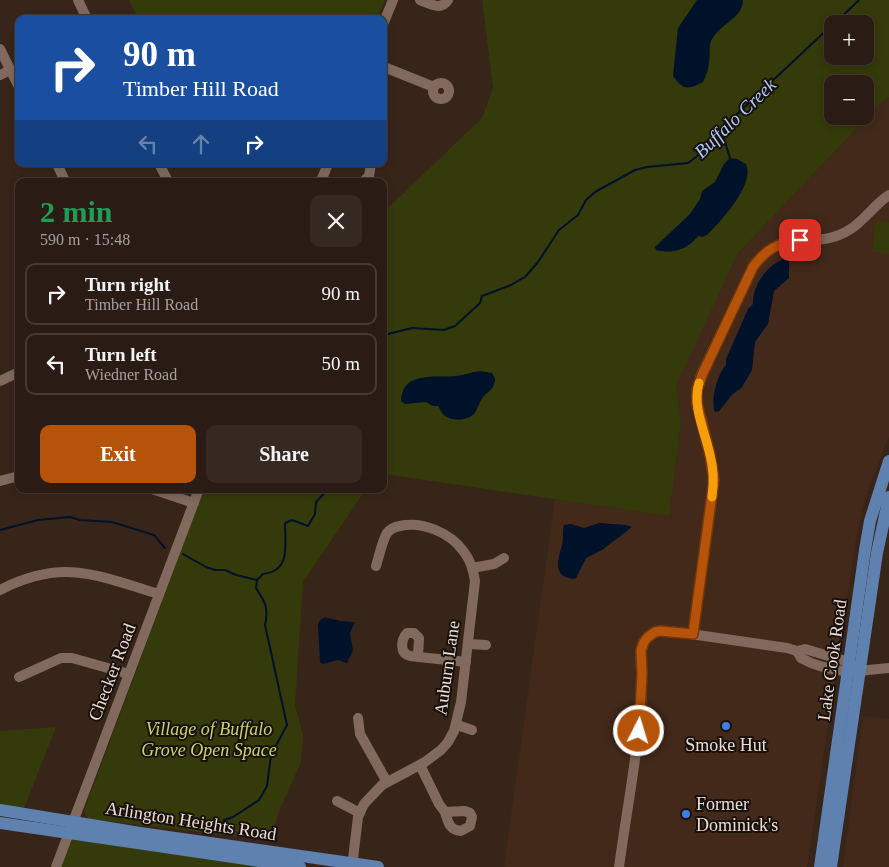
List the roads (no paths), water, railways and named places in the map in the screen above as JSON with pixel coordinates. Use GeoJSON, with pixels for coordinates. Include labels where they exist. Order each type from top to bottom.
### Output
{"type":"FeatureCollection","features":[{"type":"Feature","properties":{"kind":"main road","name":"Lake Cook Road"},"geometry":{"type":"LineString","coordinates":[[831,867],[870,521],[889,461]]}},
{"type":"Feature","properties":{"kind":"main road","name":"Lake Cook Road"},"geometry":{"type":"LineString","coordinates":[[820,867],[852,668],[889,497]]}},
{"type":"Feature","properties":{"kind":"main road","name":"Arlington Heights Road"},"geometry":{"type":"LineString","coordinates":[[0,810],[72,827],[205,848],[378,867]]}},
{"type":"Feature","properties":{"kind":"main road","name":"Arlington Heights Road"},"geometry":{"type":"LineString","coordinates":[[0,823],[72,827]]}},
{"type":"Feature","properties":{"kind":"main road","name":"Arlington Heights Road"},"geometry":{"type":"LineString","coordinates":[[233,852],[300,867]]}},
{"type":"Feature","properties":{"kind":"street"},"geometry":{"type":"LineString","coordinates":[[78,0],[85,15]]}},
{"type":"Feature","properties":{"kind":"street"},"geometry":{"type":"LineString","coordinates":[[387,15],[393,0]]}},
{"type":"Feature","properties":{"kind":"street"},"geometry":{"type":"LineString","coordinates":[[420,0],[439,6],[445,4],[448,0]]}},
{"type":"Feature","properties":{"kind":"street"},"geometry":{"type":"LineString","coordinates":[[0,49],[15,79]]}},
{"type":"Feature","properties":{"kind":"street"},"geometry":{"type":"LineString","coordinates":[[387,68],[434,87]]}},
{"type":"Feature","properties":{"kind":"street"},"geometry":{"type":"LineString","coordinates":[[0,75],[10,70]]}},
{"type":"Feature","properties":{"kind":"street"},"geometry":{"type":"LineString","coordinates":[[693,634],[714,480],[697,403],[697,390],[702,375],[753,267],[761,255],[786,242],[831,238],[849,230],[876,204],[889,195]]}},
{"type":"Feature","properties":{"kind":"street"},"geometry":{"type":"LineString","coordinates":[[0,381],[15,374]]}},
{"type":"Feature","properties":{"kind":"street"},"geometry":{"type":"LineString","coordinates":[[0,481],[15,477]]}},
{"type":"Feature","properties":{"kind":"street"},"geometry":{"type":"LineString","coordinates":[[165,493],[194,502]]}},
{"type":"Feature","properties":{"kind":"street","name":"Checker Road"},"geometry":{"type":"LineString","coordinates":[[56,867],[197,493]]}},
{"type":"Feature","properties":{"kind":"street","name":"Auburn Lane"},"geometry":{"type":"LineString","coordinates":[[352,865],[360,813],[364,804],[371,795],[387,782],[420,765],[440,750],[448,742],[457,725],[475,581],[472,568],[464,552],[441,532],[423,526],[407,524],[393,528],[387,534],[376,566]]}},
{"type":"Feature","properties":{"kind":"street"},"geometry":{"type":"LineString","coordinates":[[472,568],[494,564],[504,558]]}},
{"type":"Feature","properties":{"kind":"street"},"geometry":{"type":"LineString","coordinates":[[0,590],[30,577],[56,571],[71,571],[99,575],[159,594]]}},
{"type":"Feature","properties":{"kind":"street"},"geometry":{"type":"LineString","coordinates":[[619,867],[640,720],[641,650],[644,642],[655,632],[670,631],[797,651],[805,650],[852,668],[889,668]]}},
{"type":"Feature","properties":{"kind":"street"},"geometry":{"type":"LineString","coordinates":[[468,644],[486,644]]}},
{"type":"Feature","properties":{"kind":"street"},"geometry":{"type":"LineString","coordinates":[[418,656],[466,662]]}},
{"type":"Feature","properties":{"kind":"street"},"geometry":{"type":"LineString","coordinates":[[19,677],[61,658],[72,658],[129,674]]}},
{"type":"Feature","properties":{"kind":"street"},"geometry":{"type":"LineString","coordinates":[[358,718],[360,734],[387,782]]}},
{"type":"Feature","properties":{"kind":"street"},"geometry":{"type":"LineString","coordinates":[[457,725],[472,730]]}},
{"type":"Feature","properties":{"kind":"street"},"geometry":{"type":"LineString","coordinates":[[420,765],[445,812]]}},
{"type":"Feature","properties":{"kind":"street"},"geometry":{"type":"LineString","coordinates":[[337,801],[360,813]]}},
{"type":"Feature","properties":{"kind":"water"},"geometry":{"type":"Polygon","coordinates":[[[697,0],[743,0],[740,11],[712,39],[710,58],[703,82],[686,87],[680,84],[673,76],[678,28],[697,0]]]}},
{"type":"Feature","properties":{"kind":"water"},"geometry":{"type":"Polygon","coordinates":[[[730,158],[737,159],[746,164],[747,173],[746,182],[728,212],[707,235],[698,236],[684,248],[674,251],[656,250],[655,247],[690,214],[700,199],[702,191],[715,182],[724,164],[730,158]]]}},
{"type":"Feature","properties":{"kind":"water"},"geometry":{"type":"Polygon","coordinates":[[[789,258],[789,278],[774,291],[768,324],[755,342],[752,370],[742,387],[732,395],[719,411],[715,412],[713,401],[718,380],[726,365],[726,359],[748,309],[753,304],[755,289],[769,269],[782,260],[789,258]]]}},
{"type":"Feature","properties":{"kind":"water"},"geometry":{"type":"Polygon","coordinates":[[[480,371],[492,373],[495,378],[494,384],[492,389],[483,397],[474,414],[467,418],[458,420],[449,418],[442,413],[438,406],[433,406],[426,402],[405,404],[401,401],[407,384],[414,380],[456,376],[480,371]]]}},
{"type":"Feature","properties":{"kind":"water"},"geometry":{"type":"Polygon","coordinates":[[[599,523],[632,527],[602,550],[586,558],[576,578],[567,578],[562,575],[559,571],[558,562],[563,542],[564,525],[571,524],[584,528],[599,523]]]}},
{"type":"Feature","properties":{"kind":"water"},"geometry":{"type":"Polygon","coordinates":[[[325,617],[355,622],[350,633],[353,650],[347,663],[338,660],[323,664],[320,662],[318,624],[325,617]]]}},
{"type":"Feature","properties":{"kind":"waterway","name":"Buffalo Creek"},"geometry":{"type":"LineString","coordinates":[[843,15],[859,0]]}},
{"type":"Feature","properties":{"kind":"waterway","name":"Buffalo Creek"},"geometry":{"type":"LineString","coordinates":[[387,334],[412,328],[444,330],[455,326],[480,303],[482,296],[511,285],[525,277],[538,262],[559,230],[578,215],[586,200],[595,192],[635,170],[688,163],[696,157],[721,129],[824,32]]}},
{"type":"Feature","properties":{"kind":"waterway"},"geometry":{"type":"LineString","coordinates":[[721,129],[730,158]]}},
{"type":"Feature","properties":{"kind":"waterway","name":"Buffalo Creek"},"geometry":{"type":"LineString","coordinates":[[223,826],[224,820],[233,817],[259,800],[267,786],[271,755],[287,725],[265,625],[266,610],[264,601],[256,588],[257,580],[263,574],[278,568],[282,562],[285,548],[285,523],[292,520],[308,526],[315,514],[316,502],[324,493]]}},
{"type":"Feature","properties":{"kind":"waterway"},"geometry":{"type":"LineString","coordinates":[[0,530],[38,520],[70,517],[80,520],[112,522],[154,535],[165,548]]}},
{"type":"Feature","properties":{"kind":"waterway"},"geometry":{"type":"LineString","coordinates":[[183,554],[206,567],[215,570],[225,570],[257,580]]}},
{"type":"Feature","properties":{"kind":"place","name":"Smoke Hut"},"geometry":{"type":"Point","coordinates":[726,726]}},
{"type":"Feature","properties":{"kind":"place","name":"Former Dominick's"},"geometry":{"type":"Point","coordinates":[686,814]}},
{"type":"Feature","properties":{"kind":"park label","name":"Village of Buffalo Grove Open Space"},"geometry":{"type":"Point","coordinates":[209,740]}}]}
